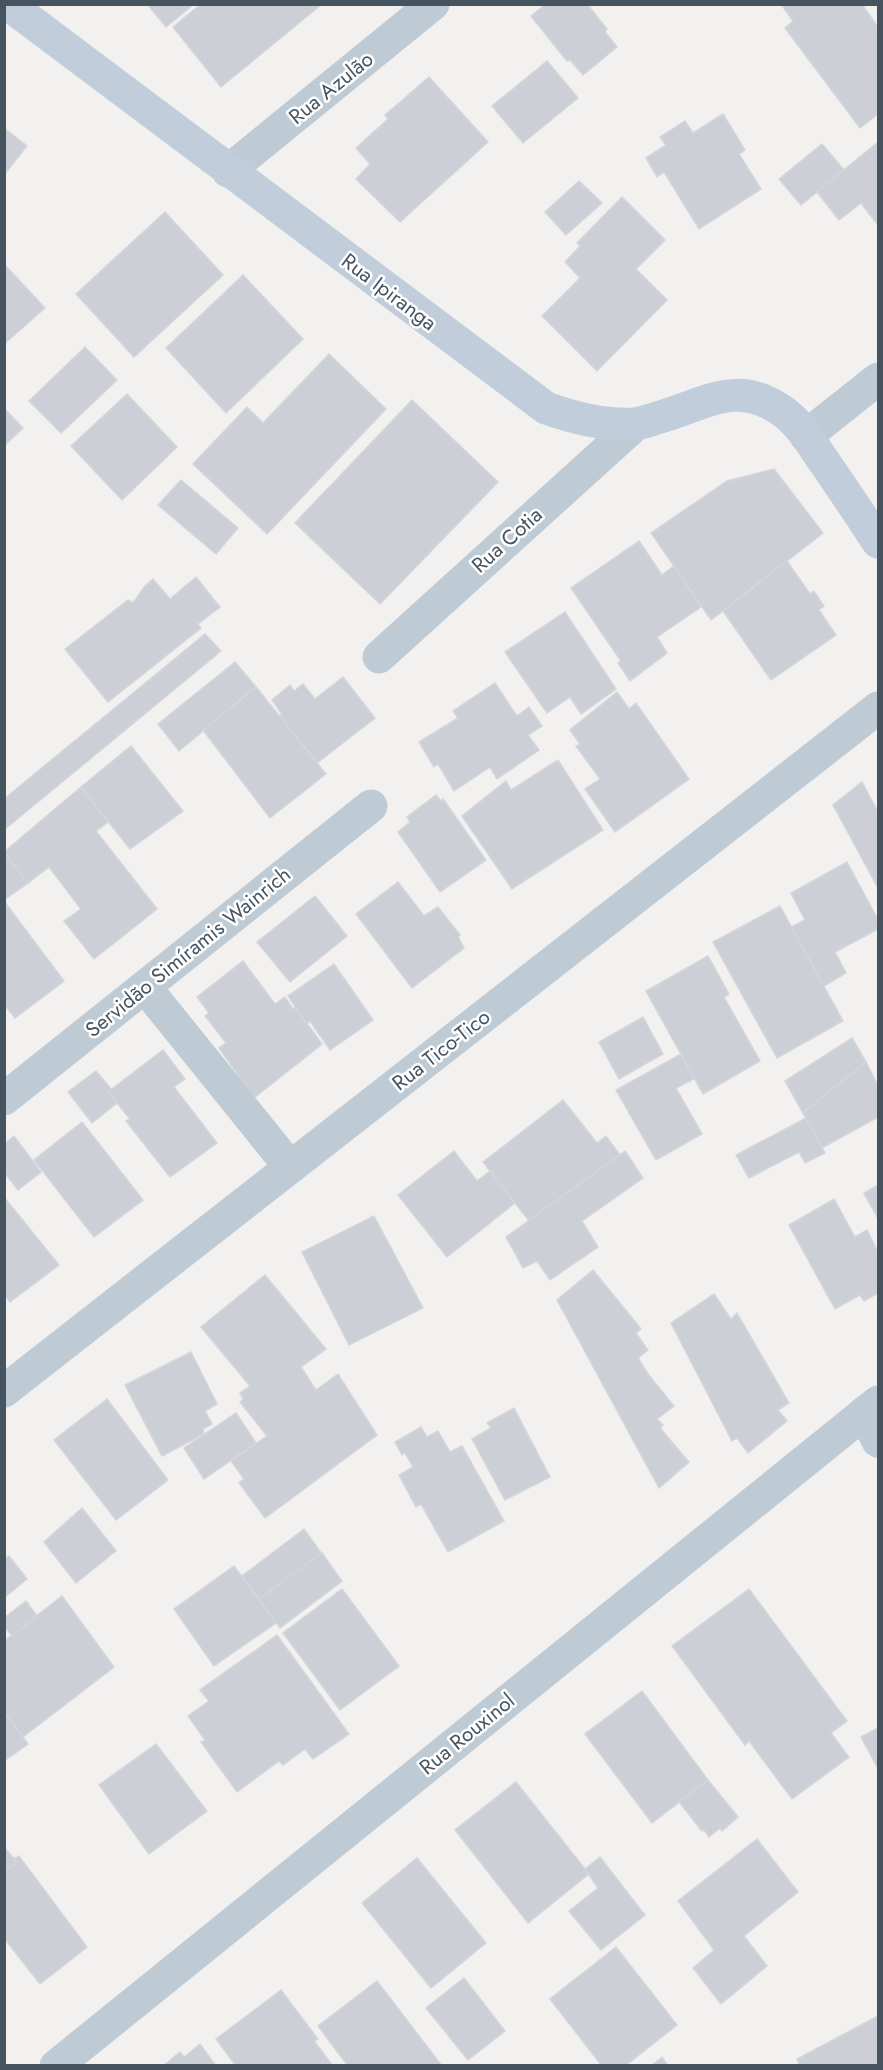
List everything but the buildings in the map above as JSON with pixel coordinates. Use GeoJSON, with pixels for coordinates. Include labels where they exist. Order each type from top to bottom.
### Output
{"type":"FeatureCollection","features":[{"type":"Feature","properties":{"kind":"street","name":"Rua Ipiranga"},"geometry":{"type":"LineString","coordinates":[[8,4],[515,387],[546,408],[572,417],[600,422],[636,424],[705,400],[733,394],[762,400],[786,414],[806,436],[879,542]]}},
{"type":"Feature","properties":{"kind":"street","name":"Rua Azulão"},"geometry":{"type":"LineString","coordinates":[[228,171],[433,4]]}},
{"type":"Feature","properties":{"kind":"street"},"geometry":{"type":"LineString","coordinates":[[806,436],[879,379]]}},
{"type":"Feature","properties":{"kind":"street","name":"Rua Cotia"},"geometry":{"type":"LineString","coordinates":[[379,657],[636,424]]}},
{"type":"Feature","properties":{"kind":"street","name":"Rua Tico-Tico"},"geometry":{"type":"LineString","coordinates":[[4,1391],[879,708]]}},
{"type":"Feature","properties":{"kind":"street","name":"Servidão Simíramis Wainrich"},"geometry":{"type":"LineString","coordinates":[[4,1099],[371,806]]}},
{"type":"Feature","properties":{"kind":"street"},"geometry":{"type":"LineString","coordinates":[[144,987],[290,1167]]}},
{"type":"Feature","properties":{"kind":"street","name":"Rua Rouxinol"},"geometry":{"type":"LineString","coordinates":[[56,2066],[874,1419]]}}]}
